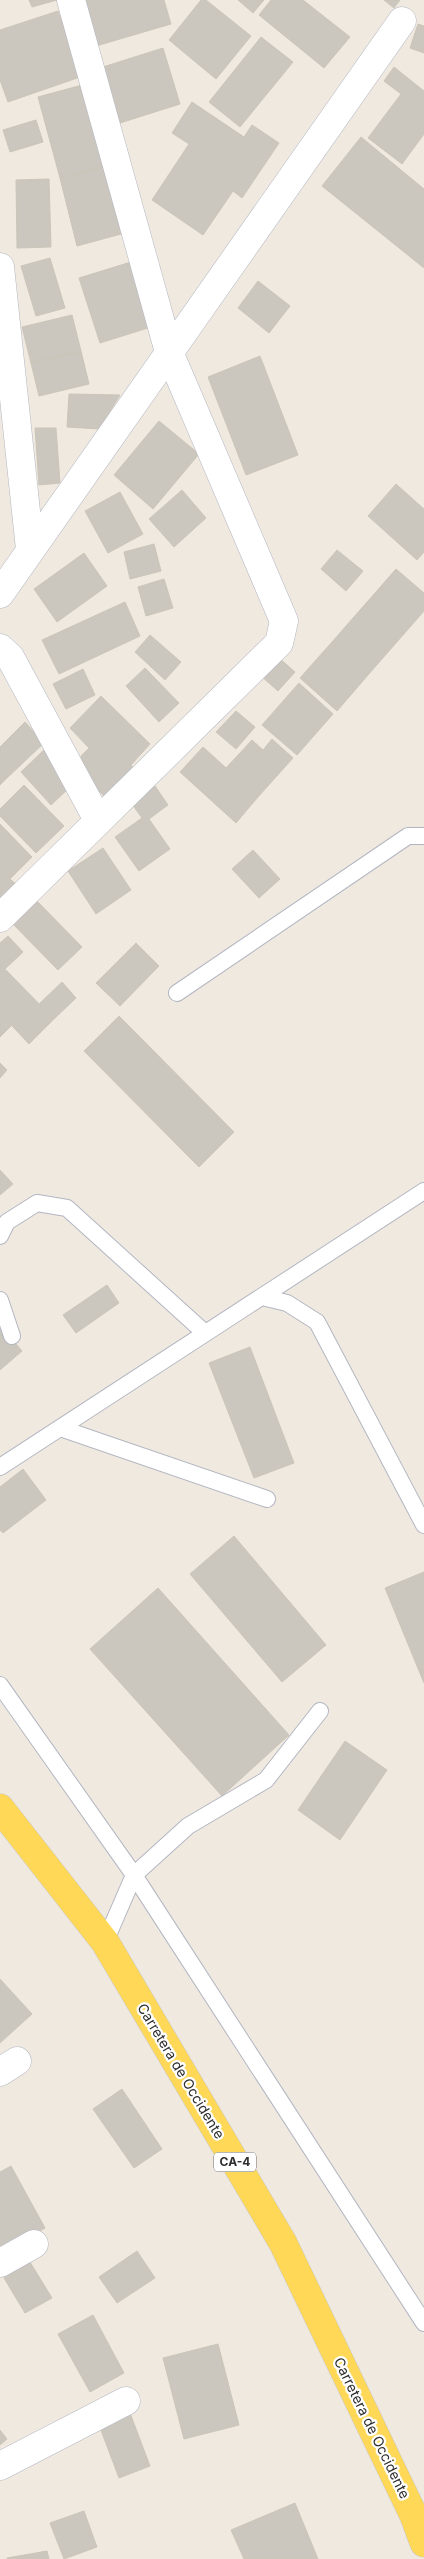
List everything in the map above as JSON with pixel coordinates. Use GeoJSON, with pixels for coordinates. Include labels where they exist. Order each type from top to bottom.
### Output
{"type":"FeatureCollection","features":[{"type":"Feature","properties":{"kind":"main road","name":"Carretera de Occidente"},"geometry":{"type":"LineString","coordinates":[[0,1808],[105,1942],[283,2243],[414,2516],[424,2542]]}},
{"type":"Feature","properties":{"kind":"street"},"geometry":{"type":"LineString","coordinates":[[0,918],[279,643],[284,621],[169,352],[71,0]]}},
{"type":"Feature","properties":{"kind":"street"},"geometry":{"type":"LineString","coordinates":[[0,594],[402,21]]}},
{"type":"Feature","properties":{"kind":"street"},"geometry":{"type":"LineString","coordinates":[[0,267],[30,549]]}},
{"type":"Feature","properties":{"kind":"street"},"geometry":{"type":"LineString","coordinates":[[0,648],[10,657],[98,820]]}},
{"type":"Feature","properties":{"kind":"street"},"geometry":{"type":"LineString","coordinates":[[0,2264],[34,2244]]}},
{"type":"Feature","properties":{"kind":"street"},"geometry":{"type":"LineString","coordinates":[[0,2466],[126,2401]]}},
{"type":"Feature","properties":{"kind":"lane"},"geometry":{"type":"LineString","coordinates":[[177,993],[408,836],[424,836]]}},
{"type":"Feature","properties":{"kind":"lane"},"geometry":{"type":"LineString","coordinates":[[0,1467],[424,1191]]}},
{"type":"Feature","properties":{"kind":"lane"},"geometry":{"type":"LineString","coordinates":[[0,1236],[7,1222],[37,1203],[67,1208],[205,1333]]}},
{"type":"Feature","properties":{"kind":"lane"},"geometry":{"type":"LineString","coordinates":[[262,1297],[287,1302],[317,1322],[424,1525]]}},
{"type":"Feature","properties":{"kind":"lane"},"geometry":{"type":"LineString","coordinates":[[0,1300],[12,1336]]}},
{"type":"Feature","properties":{"kind":"lane"},"geometry":{"type":"LineString","coordinates":[[60,1428],[267,1499]]}},
{"type":"Feature","properties":{"kind":"lane"},"geometry":{"type":"LineString","coordinates":[[0,1685],[134,1875],[424,2322]]}},
{"type":"Feature","properties":{"kind":"lane"},"geometry":{"type":"LineString","coordinates":[[105,1942],[134,1875],[188,1826],[266,1780],[320,1711]]}},
{"type":"Feature","properties":{"kind":"building"},"geometry":{"type":"Polygon","coordinates":[[[29,0],[57,0],[32,7],[29,0]]]}},
{"type":"Feature","properties":{"kind":"building"},"geometry":{"type":"Polygon","coordinates":[[[82,0],[164,0],[171,24],[96,46],[82,0]]]}},
{"type":"Feature","properties":{"kind":"building"},"geometry":{"type":"Polygon","coordinates":[[[201,0],[206,0],[251,36],[216,79],[169,40],[201,0]]]}},
{"type":"Feature","properties":{"kind":"building"},"geometry":{"type":"Polygon","coordinates":[[[238,0],[264,0],[253,13],[238,0]]]}},
{"type":"Feature","properties":{"kind":"building"},"geometry":{"type":"Polygon","coordinates":[[[271,0],[303,0],[350,37],[324,68],[259,15],[271,0]]]}},
{"type":"Feature","properties":{"kind":"building"},"geometry":{"type":"Polygon","coordinates":[[[384,0],[400,0],[394,8],[384,0]]]}},
{"type":"Feature","properties":{"kind":"building"},"geometry":{"type":"Polygon","coordinates":[[[58,11],[80,77],[8,102],[0,80],[0,30],[58,11]]]}},
{"type":"Feature","properties":{"kind":"building"},"geometry":{"type":"Polygon","coordinates":[[[418,24],[424,26],[424,53],[410,48],[418,24]]]}},
{"type":"Feature","properties":{"kind":"building"},"geometry":{"type":"Polygon","coordinates":[[[261,37],[293,62],[240,127],[209,102],[261,37]]]}},
{"type":"Feature","properties":{"kind":"building"},"geometry":{"type":"Polygon","coordinates":[[[163,48],[180,104],[120,123],[103,67],[163,48]]]}},
{"type":"Feature","properties":{"kind":"building"},"geometry":{"type":"Polygon","coordinates":[[[394,67],[424,91],[424,134],[402,164],[368,138],[401,94],[384,81],[394,67]]]}},
{"type":"Feature","properties":{"kind":"building"},"geometry":{"type":"Polygon","coordinates":[[[82,85],[103,167],[60,178],[38,97],[82,85]]]}},
{"type":"Feature","properties":{"kind":"building"},"geometry":{"type":"Polygon","coordinates":[[[192,102],[244,137],[252,125],[279,143],[242,198],[233,191],[203,235],[152,200],[189,144],[172,133],[192,102]]]}},
{"type":"Feature","properties":{"kind":"building"},"geometry":{"type":"Polygon","coordinates":[[[36,120],[43,142],[10,152],[3,130],[36,120]]]}},
{"type":"Feature","properties":{"kind":"building"},"geometry":{"type":"Polygon","coordinates":[[[361,137],[424,189],[424,268],[322,186],[361,137]]]}},
{"type":"Feature","properties":{"kind":"building"},"geometry":{"type":"Polygon","coordinates":[[[103,167],[121,234],[77,246],[60,178],[103,167]]]}},
{"type":"Feature","properties":{"kind":"building"},"geometry":{"type":"Polygon","coordinates":[[[49,179],[51,247],[17,248],[16,180],[49,179]]]}},
{"type":"Feature","properties":{"kind":"building"},"geometry":{"type":"Polygon","coordinates":[[[50,258],[65,308],[36,316],[21,266],[50,258]]]}},
{"type":"Feature","properties":{"kind":"building"},"geometry":{"type":"Polygon","coordinates":[[[131,262],[151,327],[100,343],[79,278],[131,262]]]}},
{"type":"Feature","properties":{"kind":"building"},"geometry":{"type":"Polygon","coordinates":[[[258,281],[290,306],[269,333],[238,308],[258,281]]]}},
{"type":"Feature","properties":{"kind":"building"},"geometry":{"type":"Polygon","coordinates":[[[72,315],[81,351],[31,363],[22,327],[72,315]]]}},
{"type":"Feature","properties":{"kind":"building"},"geometry":{"type":"Polygon","coordinates":[[[81,351],[89,384],[39,396],[31,363],[81,351]]]}},
{"type":"Feature","properties":{"kind":"building"},"geometry":{"type":"Polygon","coordinates":[[[260,356],[298,455],[246,475],[208,377],[260,356]]]}},
{"type":"Feature","properties":{"kind":"building"},"geometry":{"type":"Polygon","coordinates":[[[69,394],[120,395],[99,429],[67,427],[69,394]]]}},
{"type":"Feature","properties":{"kind":"building"},"geometry":{"type":"Polygon","coordinates":[[[159,421],[199,454],[153,509],[114,475],[159,421]]]}},
{"type":"Feature","properties":{"kind":"building"},"geometry":{"type":"Polygon","coordinates":[[[35,428],[56,428],[60,483],[39,485],[35,428]]]}},
{"type":"Feature","properties":{"kind":"building"},"geometry":{"type":"Polygon","coordinates":[[[396,484],[424,509],[424,552],[417,560],[368,516],[396,484]]]}},
{"type":"Feature","properties":{"kind":"building"},"geometry":{"type":"Polygon","coordinates":[[[182,490],[206,518],[174,547],[149,519],[182,490]]]}},
{"type":"Feature","properties":{"kind":"building"},"geometry":{"type":"Polygon","coordinates":[[[120,492],[143,534],[108,553],[85,511],[120,492]]]}},
{"type":"Feature","properties":{"kind":"building"},"geometry":{"type":"Polygon","coordinates":[[[154,544],[161,571],[130,579],[124,552],[154,544]]]}},
{"type":"Feature","properties":{"kind":"building"},"geometry":{"type":"Polygon","coordinates":[[[337,550],[363,571],[346,591],[321,569],[337,550]]]}},
{"type":"Feature","properties":{"kind":"building"},"geometry":{"type":"Polygon","coordinates":[[[84,553],[107,586],[57,622],[34,589],[84,553]]]}},
{"type":"Feature","properties":{"kind":"building"},"geometry":{"type":"Polygon","coordinates":[[[396,569],[424,593],[424,611],[368,675],[332,642],[396,569]]]}},
{"type":"Feature","properties":{"kind":"building"},"geometry":{"type":"Polygon","coordinates":[[[164,579],[173,608],[146,616],[138,587],[164,579]]]}},
{"type":"Feature","properties":{"kind":"building"},"geometry":{"type":"Polygon","coordinates":[[[125,602],[140,636],[59,674],[42,640],[125,602]]]}},
{"type":"Feature","properties":{"kind":"building"},"geometry":{"type":"Polygon","coordinates":[[[150,635],[181,662],[165,680],[135,652],[150,635]]]}},
{"type":"Feature","properties":{"kind":"building"},"geometry":{"type":"Polygon","coordinates":[[[332,642],[368,675],[337,711],[300,678],[332,642]]]}},
{"type":"Feature","properties":{"kind":"building"},"geometry":{"type":"Polygon","coordinates":[[[278,657],[295,672],[278,691],[261,676],[278,657]]]}},
{"type":"Feature","properties":{"kind":"building"},"geometry":{"type":"Polygon","coordinates":[[[145,668],[179,703],[159,722],[126,686],[145,668]]]}},
{"type":"Feature","properties":{"kind":"building"},"geometry":{"type":"Polygon","coordinates":[[[83,669],[95,695],[66,709],[53,684],[83,669]]]}},
{"type":"Feature","properties":{"kind":"building"},"geometry":{"type":"Polygon","coordinates":[[[299,683],[333,714],[297,755],[262,725],[299,683]]]}},
{"type":"Feature","properties":{"kind":"building"},"geometry":{"type":"Polygon","coordinates":[[[101,696],[150,744],[131,765],[135,770],[107,799],[85,777],[81,756],[89,748],[70,728],[101,696]]]}},
{"type":"Feature","properties":{"kind":"building"},"geometry":{"type":"Polygon","coordinates":[[[236,711],[255,727],[236,749],[216,732],[236,711]]]}},
{"type":"Feature","properties":{"kind":"building"},"geometry":{"type":"Polygon","coordinates":[[[25,722],[44,743],[7,778],[0,771],[0,747],[25,722]]]}},
{"type":"Feature","properties":{"kind":"building"},"geometry":{"type":"Polygon","coordinates":[[[272,739],[293,758],[258,797],[226,768],[252,740],[263,750],[272,739]]]}},
{"type":"Feature","properties":{"kind":"building"},"geometry":{"type":"Polygon","coordinates":[[[48,746],[69,788],[51,805],[21,772],[48,746]]]}},
{"type":"Feature","properties":{"kind":"building"},"geometry":{"type":"Polygon","coordinates":[[[203,747],[258,797],[236,823],[180,772],[203,747]]]}},
{"type":"Feature","properties":{"kind":"building"},"geometry":{"type":"Polygon","coordinates":[[[0,771],[7,778],[0,785],[0,771]]]}},
{"type":"Feature","properties":{"kind":"building"},"geometry":{"type":"Polygon","coordinates":[[[24,785],[64,826],[36,853],[0,816],[0,809],[24,785]]]}},
{"type":"Feature","properties":{"kind":"building"},"geometry":{"type":"Polygon","coordinates":[[[155,786],[168,805],[149,819],[170,849],[139,871],[115,837],[142,818],[132,804],[155,786]]]}},
{"type":"Feature","properties":{"kind":"building"},"geometry":{"type":"Polygon","coordinates":[[[0,824],[32,857],[10,879],[17,885],[0,901],[0,824]]]}},
{"type":"Feature","properties":{"kind":"building"},"geometry":{"type":"Polygon","coordinates":[[[103,848],[131,890],[96,914],[68,871],[103,848]]]}},
{"type":"Feature","properties":{"kind":"building"},"geometry":{"type":"Polygon","coordinates":[[[253,850],[280,879],[259,898],[232,869],[253,850]]]}},
{"type":"Feature","properties":{"kind":"building"},"geometry":{"type":"Polygon","coordinates":[[[34,898],[82,947],[58,970],[10,921],[34,898]]]}},
{"type":"Feature","properties":{"kind":"building"},"geometry":{"type":"Polygon","coordinates":[[[8,936],[23,952],[5,969],[0,964],[0,943],[8,936]]]}},
{"type":"Feature","properties":{"kind":"building"},"geometry":{"type":"Polygon","coordinates":[[[136,943],[159,966],[120,1006],[96,983],[136,943]]]}},
{"type":"Feature","properties":{"kind":"building"},"geometry":{"type":"Polygon","coordinates":[[[0,964],[54,1019],[29,1044],[0,1013],[0,964]]]}},
{"type":"Feature","properties":{"kind":"building"},"geometry":{"type":"Polygon","coordinates":[[[62,982],[76,998],[54,1019],[39,1004],[62,982]]]}},
{"type":"Feature","properties":{"kind":"building"},"geometry":{"type":"Polygon","coordinates":[[[0,1013],[12,1025],[0,1037],[0,1013]]]}},
{"type":"Feature","properties":{"kind":"building"},"geometry":{"type":"Polygon","coordinates":[[[119,1016],[234,1132],[199,1167],[84,1051],[119,1016]]]}},
{"type":"Feature","properties":{"kind":"building"},"geometry":{"type":"Polygon","coordinates":[[[0,1063],[7,1070],[0,1078],[0,1063]]]}},
{"type":"Feature","properties":{"kind":"building"},"geometry":{"type":"Polygon","coordinates":[[[0,1170],[13,1184],[0,1195],[0,1170]]]}},
{"type":"Feature","properties":{"kind":"building"},"geometry":{"type":"Polygon","coordinates":[[[107,1285],[119,1303],[76,1333],[63,1315],[107,1285]]]}},
{"type":"Feature","properties":{"kind":"building"},"geometry":{"type":"Polygon","coordinates":[[[0,1325],[22,1351],[0,1370],[0,1325]]]}},
{"type":"Feature","properties":{"kind":"building"},"geometry":{"type":"Polygon","coordinates":[[[250,1347],[294,1463],[254,1478],[209,1363],[250,1347]]]}},
{"type":"Feature","properties":{"kind":"building"},"geometry":{"type":"Polygon","coordinates":[[[23,1469],[46,1500],[3,1533],[0,1530],[0,1487],[23,1469]]]}},
{"type":"Feature","properties":{"kind":"building"},"geometry":{"type":"Polygon","coordinates":[[[234,1536],[326,1645],[282,1682],[190,1574],[234,1536]]]}},
{"type":"Feature","properties":{"kind":"building"},"geometry":{"type":"Polygon","coordinates":[[[424,1572],[424,1683],[385,1588],[424,1572]]]}},
{"type":"Feature","properties":{"kind":"building"},"geometry":{"type":"Polygon","coordinates":[[[158,1588],[289,1735],[222,1796],[90,1649],[158,1588]]]}},
{"type":"Feature","properties":{"kind":"building"},"geometry":{"type":"Polygon","coordinates":[[[345,1741],[387,1770],[340,1840],[298,1810],[345,1741]]]}},
{"type":"Feature","properties":{"kind":"building"},"geometry":{"type":"Polygon","coordinates":[[[0,1979],[32,2014],[0,2043],[0,1979]]]}},
{"type":"Feature","properties":{"kind":"building"},"geometry":{"type":"Polygon","coordinates":[[[122,2089],[162,2149],[134,2168],[93,2109],[122,2089]]]}},
{"type":"Feature","properties":{"kind":"building"},"geometry":{"type":"Polygon","coordinates":[[[11,2166],[45,2228],[0,2253],[0,2172],[11,2166]]]}},
{"type":"Feature","properties":{"kind":"building"},"geometry":{"type":"Polygon","coordinates":[[[137,2251],[155,2278],[117,2303],[99,2277],[137,2251]]]}},
{"type":"Feature","properties":{"kind":"building"},"geometry":{"type":"Polygon","coordinates":[[[30,2262],[52,2298],[25,2313],[4,2278],[30,2262]]]}},
{"type":"Feature","properties":{"kind":"building"},"geometry":{"type":"Polygon","coordinates":[[[93,2315],[124,2373],[90,2392],[58,2334],[93,2315]]]}},
{"type":"Feature","properties":{"kind":"building"},"geometry":{"type":"Polygon","coordinates":[[[218,2344],[239,2425],[184,2439],[163,2358],[218,2344]]]}},
{"type":"Feature","properties":{"kind":"building"},"geometry":{"type":"Polygon","coordinates":[[[130,2413],[150,2466],[119,2478],[99,2425],[130,2413]]]}},
{"type":"Feature","properties":{"kind":"building"},"geometry":{"type":"Polygon","coordinates":[[[0,2430],[7,2439],[0,2445],[0,2430]]]}},
{"type":"Feature","properties":{"kind":"building"},"geometry":{"type":"Polygon","coordinates":[[[295,2503],[318,2559],[244,2559],[231,2530],[295,2503]]]}},
{"type":"Feature","properties":{"kind":"building"},"geometry":{"type":"Polygon","coordinates":[[[84,2511],[97,2547],[64,2559],[50,2523],[84,2511]]]}},
{"type":"Feature","properties":{"kind":"building"},"geometry":{"type":"Polygon","coordinates":[[[47,2551],[49,2559],[7,2559],[7,2558],[47,2551]]]}}]}
